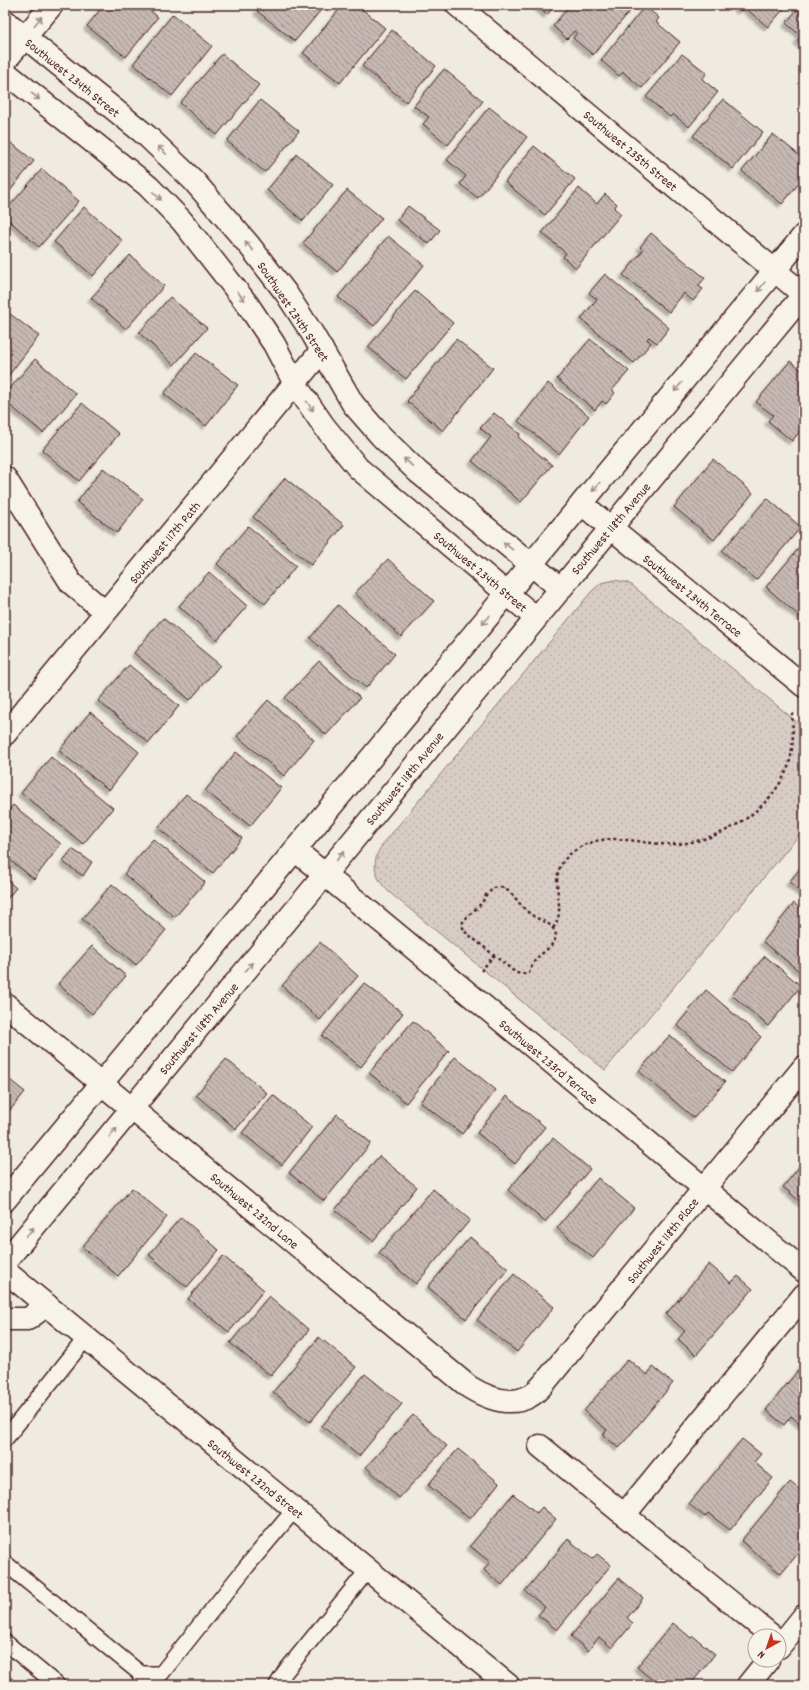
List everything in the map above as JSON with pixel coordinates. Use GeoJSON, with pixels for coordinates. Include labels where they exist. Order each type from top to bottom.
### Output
{"type":"FeatureCollection","features":[{"type":"Feature","properties":{"kind":"street"},"geometry":{"type":"LineString","coordinates":[[5,61],[52,5]]}},
{"type":"Feature","properties":{"kind":"street","name":"Southwest 235th Street"},"geometry":{"type":"LineString","coordinates":[[457,5],[804,294]]}},
{"type":"Feature","properties":{"kind":"street","name":"Southwest 234th Street"},"geometry":{"type":"LineString","coordinates":[[5,21],[148,136],[193,180],[249,245],[286,293],[322,350],[353,404],[381,436],[418,472],[560,588]]}},
{"type":"Feature","properties":{"kind":"street","name":"Southwest 234th Street"},"geometry":{"type":"LineString","coordinates":[[5,72],[148,186],[182,221],[248,305],[274,344],[295,384],[324,426],[358,468],[536,618]]}},
{"type":"Feature","properties":{"kind":"street"},"geometry":{"type":"LineString","coordinates":[[5,1200],[804,235]]}},
{"type":"Feature","properties":{"kind":"street","name":"Southwest 118th Avenue"},"geometry":{"type":"LineString","coordinates":[[5,1262],[804,294]]}},
{"type":"Feature","properties":{"kind":"street","name":"Southwest 117th Path"},"geometry":{"type":"LineString","coordinates":[[5,734],[322,350]]}},
{"type":"Feature","properties":{"kind":"street"},"geometry":{"type":"LineString","coordinates":[[5,478],[71,583],[105,612]]}},
{"type":"Feature","properties":{"kind":"street","name":"Southwest 234th Terrace"},"geometry":{"type":"LineString","coordinates":[[582,504],[804,686]]}},
{"type":"Feature","properties":{"kind":"street","name":"Southwest 233rd Terrace"},"geometry":{"type":"LineString","coordinates":[[295,850],[804,1271]]}},
{"type":"Feature","properties":{"kind":"street","name":"Southwest 232nd Lane"},"geometry":{"type":"LineString","coordinates":[[5,1004],[470,1387],[480,1394],[492,1398],[512,1401]]}},
{"type":"Feature","properties":{"kind":"street","name":"Southwest 118th Place"},"geometry":{"type":"LineString","coordinates":[[512,1401],[531,1396],[546,1381],[804,1067]]}},
{"type":"Feature","properties":{"kind":"street","name":"Southwest 232nd Street"},"geometry":{"type":"LineString","coordinates":[[5,1271],[508,1685]]}},
{"type":"Feature","properties":{"kind":"street"},"geometry":{"type":"LineString","coordinates":[[624,1515],[804,1295]]}},
{"type":"Feature","properties":{"kind":"street"},"geometry":{"type":"LineString","coordinates":[[5,1319],[28,1319],[47,1305]]}},
{"type":"Feature","properties":{"kind":"street"},"geometry":{"type":"LineString","coordinates":[[540,1446],[624,1515],[755,1628]]}},
{"type":"Feature","properties":{"kind":"street"},"geometry":{"type":"LineString","coordinates":[[787,1634],[804,1616]]}},
{"type":"Feature","properties":{"kind":"street"},"geometry":{"type":"LineString","coordinates":[[748,1685],[760,1668]]}},
{"type":"Feature","properties":{"kind":"lane"},"geometry":{"type":"LineString","coordinates":[[5,1439],[86,1338]]}},
{"type":"Feature","properties":{"kind":"lane"},"geometry":{"type":"LineString","coordinates":[[5,1563],[141,1680],[161,1674],[247,1566],[295,1509]]}},
{"type":"Feature","properties":{"kind":"lane"},"geometry":{"type":"LineString","coordinates":[[277,1685],[285,1672],[368,1570]]}},
{"type":"Feature","properties":{"kind":"lane"},"geometry":{"type":"LineString","coordinates":[[5,1642],[57,1685]]}},
{"type":"Feature","properties":{"kind":"path"},"geometry":{"type":"LineString","coordinates":[[553,928],[557,924],[560,905],[557,896],[558,876],[566,859],[580,848],[604,839],[619,838],[665,844],[694,842],[724,832],[765,802],[775,790],[788,767],[794,740],[792,713]]}},
{"type":"Feature","properties":{"kind":"path"},"geometry":{"type":"LineString","coordinates":[[501,887],[510,891],[528,913],[548,923],[553,928],[556,937],[549,949],[534,962],[529,973],[516,973],[494,955],[464,931],[462,924],[464,920],[482,903],[486,895],[494,888],[501,887]]}},
{"type":"Feature","properties":{"kind":"path"},"geometry":{"type":"LineString","coordinates":[[481,971],[494,955]]}},
{"type":"Feature","properties":{"kind":"shaded area"},"geometry":{"type":"Polygon","coordinates":[[[615,580],[628,583],[633,586],[804,728],[804,829],[605,1070],[389,892],[384,887],[377,875],[375,863],[376,857],[383,844],[591,592],[601,583],[615,580]]]}},
{"type":"Feature","properties":{"kind":"building"},"geometry":{"type":"Polygon","coordinates":[[[104,5],[144,5],[158,17],[126,57],[87,26],[104,5]]]}},
{"type":"Feature","properties":{"kind":"building"},"geometry":{"type":"Polygon","coordinates":[[[262,5],[325,5],[295,41],[257,11],[262,5]]]}},
{"type":"Feature","properties":{"kind":"building"},"geometry":{"type":"Polygon","coordinates":[[[343,5],[357,5],[385,28],[340,83],[303,53],[343,5]]]}},
{"type":"Feature","properties":{"kind":"building"},"geometry":{"type":"Polygon","coordinates":[[[535,5],[555,5],[547,15],[535,5]]]}},
{"type":"Feature","properties":{"kind":"building"},"geometry":{"type":"Polygon","coordinates":[[[570,5],[635,5],[593,55],[573,38],[577,33],[574,31],[567,39],[553,26],[570,5]]]}},
{"type":"Feature","properties":{"kind":"building"},"geometry":{"type":"Polygon","coordinates":[[[734,5],[787,5],[768,27],[744,7],[741,11],[734,5]]]}},
{"type":"Feature","properties":{"kind":"building"},"geometry":{"type":"Polygon","coordinates":[[[801,5],[804,5],[804,47],[797,41],[801,36],[786,23],[801,5]]]}},
{"type":"Feature","properties":{"kind":"building"},"geometry":{"type":"Polygon","coordinates":[[[645,6],[659,18],[656,22],[680,42],[642,88],[623,72],[619,76],[601,60],[645,6]]]}},
{"type":"Feature","properties":{"kind":"building"},"geometry":{"type":"Polygon","coordinates":[[[173,14],[212,46],[172,96],[133,64],[173,14]]]}},
{"type":"Feature","properties":{"kind":"building"},"geometry":{"type":"Polygon","coordinates":[[[392,30],[436,66],[406,102],[362,66],[392,30]]]}},
{"type":"Feature","properties":{"kind":"building"},"geometry":{"type":"Polygon","coordinates":[[[222,54],[259,85],[217,135],[180,103],[222,54]]]}},
{"type":"Feature","properties":{"kind":"building"},"geometry":{"type":"Polygon","coordinates":[[[682,54],[707,73],[702,79],[718,92],[689,127],[673,114],[670,117],[646,97],[682,54]]]}},
{"type":"Feature","properties":{"kind":"building"},"geometry":{"type":"Polygon","coordinates":[[[444,69],[483,101],[448,145],[423,124],[429,117],[414,106],[444,69]]]}},
{"type":"Feature","properties":{"kind":"building"},"geometry":{"type":"Polygon","coordinates":[[[723,99],[763,132],[733,169],[693,136],[723,99]]]}},
{"type":"Feature","properties":{"kind":"building"},"geometry":{"type":"Polygon","coordinates":[[[260,100],[299,131],[265,172],[227,141],[260,100]]]}},
{"type":"Feature","properties":{"kind":"building"},"geometry":{"type":"Polygon","coordinates":[[[489,107],[527,137],[478,198],[460,184],[466,176],[447,160],[489,107]]]}},
{"type":"Feature","properties":{"kind":"building"},"geometry":{"type":"Polygon","coordinates":[[[773,134],[804,159],[804,177],[782,204],[742,171],[773,134]]]}},
{"type":"Feature","properties":{"kind":"building"},"geometry":{"type":"Polygon","coordinates":[[[5,138],[34,161],[5,197],[5,138]]]}},
{"type":"Feature","properties":{"kind":"building"},"geometry":{"type":"Polygon","coordinates":[[[534,146],[575,179],[545,215],[505,182],[534,146]]]}},
{"type":"Feature","properties":{"kind":"building"},"geometry":{"type":"Polygon","coordinates":[[[297,154],[333,185],[303,221],[267,190],[297,154]]]}},
{"type":"Feature","properties":{"kind":"building"},"geometry":{"type":"Polygon","coordinates":[[[42,169],[79,201],[39,247],[5,217],[5,211],[42,169]]]}},
{"type":"Feature","properties":{"kind":"building"},"geometry":{"type":"Polygon","coordinates":[[[579,188],[597,204],[605,194],[617,204],[614,208],[621,214],[576,268],[563,257],[566,253],[542,233],[579,188]]]}},
{"type":"Feature","properties":{"kind":"building"},"geometry":{"type":"Polygon","coordinates":[[[347,190],[382,218],[337,272],[303,243],[347,190]]]}},
{"type":"Feature","properties":{"kind":"building"},"geometry":{"type":"Polygon","coordinates":[[[408,206],[440,230],[429,244],[397,220],[408,206]]]}},
{"type":"Feature","properties":{"kind":"building"},"geometry":{"type":"Polygon","coordinates":[[[84,207],[123,241],[93,276],[54,242],[84,207]]]}},
{"type":"Feature","properties":{"kind":"building"},"geometry":{"type":"Polygon","coordinates":[[[651,233],[705,278],[698,286],[703,289],[693,301],[684,293],[669,312],[623,275],[643,250],[640,247],[651,233]]]}},
{"type":"Feature","properties":{"kind":"building"},"geometry":{"type":"Polygon","coordinates":[[[388,236],[424,265],[374,326],[338,297],[388,236]]]}},
{"type":"Feature","properties":{"kind":"building"},"geometry":{"type":"Polygon","coordinates":[[[130,255],[164,286],[126,329],[91,298],[130,255]]]}},
{"type":"Feature","properties":{"kind":"building"},"geometry":{"type":"Polygon","coordinates":[[[605,274],[669,328],[657,343],[649,337],[647,339],[651,343],[634,363],[581,319],[597,299],[589,293],[605,274]]]}},
{"type":"Feature","properties":{"kind":"building"},"geometry":{"type":"Polygon","coordinates":[[[415,291],[453,323],[406,379],[368,347],[415,291]]]}},
{"type":"Feature","properties":{"kind":"building"},"geometry":{"type":"Polygon","coordinates":[[[170,297],[207,328],[174,365],[139,333],[170,297]]]}},
{"type":"Feature","properties":{"kind":"building"},"geometry":{"type":"Polygon","coordinates":[[[5,310],[39,336],[5,380],[5,310]]]}},
{"type":"Feature","properties":{"kind":"building"},"geometry":{"type":"Polygon","coordinates":[[[456,339],[493,368],[443,431],[407,401],[456,339]]]}},
{"type":"Feature","properties":{"kind":"building"},"geometry":{"type":"Polygon","coordinates":[[[590,339],[629,371],[612,390],[615,393],[606,404],[602,401],[595,410],[557,379],[590,339]]]}},
{"type":"Feature","properties":{"kind":"building"},"geometry":{"type":"Polygon","coordinates":[[[196,353],[238,385],[206,426],[164,394],[196,353]]]}},
{"type":"Feature","properties":{"kind":"building"},"geometry":{"type":"Polygon","coordinates":[[[35,359],[76,394],[43,433],[5,401],[5,394],[35,359]]]}},
{"type":"Feature","properties":{"kind":"building"},"geometry":{"type":"Polygon","coordinates":[[[790,361],[804,372],[804,426],[792,441],[768,421],[773,415],[756,402],[790,361]]]}},
{"type":"Feature","properties":{"kind":"building"},"geometry":{"type":"Polygon","coordinates":[[[548,383],[589,416],[559,454],[518,421],[548,383]]]}},
{"type":"Feature","properties":{"kind":"building"},"geometry":{"type":"Polygon","coordinates":[[[82,403],[119,434],[79,481],[42,450],[82,403]]]}},
{"type":"Feature","properties":{"kind":"building"},"geometry":{"type":"Polygon","coordinates":[[[494,413],[520,434],[519,438],[552,465],[521,502],[472,461],[491,437],[480,428],[494,413]]]}},
{"type":"Feature","properties":{"kind":"building"},"geometry":{"type":"Polygon","coordinates":[[[713,459],[753,493],[714,540],[674,507],[713,459]]]}},
{"type":"Feature","properties":{"kind":"building"},"geometry":{"type":"Polygon","coordinates":[[[103,468],[143,499],[117,533],[77,502],[103,468]]]}},
{"type":"Feature","properties":{"kind":"building"},"geometry":{"type":"Polygon","coordinates":[[[285,478],[344,525],[311,565],[253,517],[285,478]]]}},
{"type":"Feature","properties":{"kind":"building"},"geometry":{"type":"Polygon","coordinates":[[[767,498],[801,527],[756,580],[722,551],[767,498]]]}},
{"type":"Feature","properties":{"kind":"building"},"geometry":{"type":"Polygon","coordinates":[[[248,526],[296,566],[265,604],[217,564],[248,526]]]}},
{"type":"Feature","properties":{"kind":"building"},"geometry":{"type":"Polygon","coordinates":[[[804,542],[804,620],[766,587],[804,542]]]}},
{"type":"Feature","properties":{"kind":"building"},"geometry":{"type":"Polygon","coordinates":[[[388,559],[434,601],[401,637],[355,593],[388,559]]]}},
{"type":"Feature","properties":{"kind":"building"},"geometry":{"type":"Polygon","coordinates":[[[209,572],[247,606],[217,640],[179,606],[209,572]]]}},
{"type":"Feature","properties":{"kind":"building"},"geometry":{"type":"Polygon","coordinates":[[[338,605],[395,654],[366,688],[310,638],[338,605]]]}},
{"type":"Feature","properties":{"kind":"building"},"geometry":{"type":"Polygon","coordinates":[[[163,618],[220,665],[190,700],[134,653],[163,618]]]}},
{"type":"Feature","properties":{"kind":"building"},"geometry":{"type":"Polygon","coordinates":[[[319,661],[360,698],[326,735],[285,698],[319,661]]]}},
{"type":"Feature","properties":{"kind":"building"},"geometry":{"type":"Polygon","coordinates":[[[129,665],[179,706],[149,743],[98,701],[129,665]]]}},
{"type":"Feature","properties":{"kind":"building"},"geometry":{"type":"Polygon","coordinates":[[[268,700],[314,740],[284,776],[237,736],[268,700]]]}},
{"type":"Feature","properties":{"kind":"building"},"geometry":{"type":"Polygon","coordinates":[[[90,712],[139,752],[109,790],[59,751],[90,712]]]}},
{"type":"Feature","properties":{"kind":"building"},"geometry":{"type":"Polygon","coordinates":[[[236,752],[281,788],[250,826],[205,791],[236,752]]]}},
{"type":"Feature","properties":{"kind":"building"},"geometry":{"type":"Polygon","coordinates":[[[51,757],[113,808],[83,844],[21,793],[51,757]]]}},
{"type":"Feature","properties":{"kind":"building"},"geometry":{"type":"Polygon","coordinates":[[[186,794],[242,838],[213,873],[158,828],[186,794]]]}},
{"type":"Feature","properties":{"kind":"building"},"geometry":{"type":"Polygon","coordinates":[[[13,805],[61,844],[34,879],[5,856],[5,815],[13,805]]]}},
{"type":"Feature","properties":{"kind":"building"},"geometry":{"type":"Polygon","coordinates":[[[153,839],[205,882],[175,917],[124,874],[153,839]]]}},
{"type":"Feature","properties":{"kind":"building"},"geometry":{"type":"Polygon","coordinates":[[[72,849],[92,862],[83,876],[63,862],[72,849]]]}},
{"type":"Feature","properties":{"kind":"building"},"geometry":{"type":"Polygon","coordinates":[[[804,864],[804,895],[789,882],[804,864]]]}},
{"type":"Feature","properties":{"kind":"building"},"geometry":{"type":"Polygon","coordinates":[[[5,878],[16,888],[5,901],[5,878]]]}},
{"type":"Feature","properties":{"kind":"building"},"geometry":{"type":"Polygon","coordinates":[[[112,884],[166,930],[136,965],[82,919],[112,884]]]}},
{"type":"Feature","properties":{"kind":"building"},"geometry":{"type":"Polygon","coordinates":[[[794,903],[804,912],[804,975],[763,942],[794,903]]]}},
{"type":"Feature","properties":{"kind":"building"},"geometry":{"type":"Polygon","coordinates":[[[320,942],[358,976],[320,1020],[282,986],[320,942]]]}},
{"type":"Feature","properties":{"kind":"building"},"geometry":{"type":"Polygon","coordinates":[[[92,946],[126,976],[92,1014],[58,984],[92,946]]]}},
{"type":"Feature","properties":{"kind":"building"},"geometry":{"type":"Polygon","coordinates":[[[765,956],[801,986],[768,1026],[732,995],[765,956]]]}},
{"type":"Feature","properties":{"kind":"building"},"geometry":{"type":"Polygon","coordinates":[[[364,983],[403,1013],[361,1067],[322,1036],[364,983]]]}},
{"type":"Feature","properties":{"kind":"building"},"geometry":{"type":"Polygon","coordinates":[[[706,990],[761,1037],[732,1072],[677,1025],[706,990]]]}},
{"type":"Feature","properties":{"kind":"building"},"geometry":{"type":"Polygon","coordinates":[[[413,1021],[449,1051],[406,1103],[369,1073],[413,1021]]]}},
{"type":"Feature","properties":{"kind":"building"},"geometry":{"type":"Polygon","coordinates":[[[670,1035],[725,1082],[694,1118],[639,1071],[670,1035]]]}},
{"type":"Feature","properties":{"kind":"building"},"geometry":{"type":"Polygon","coordinates":[[[455,1057],[496,1090],[462,1134],[420,1102],[455,1057]]]}},
{"type":"Feature","properties":{"kind":"building"},"geometry":{"type":"Polygon","coordinates":[[[226,1059],[267,1093],[236,1129],[196,1095],[226,1059]]]}},
{"type":"Feature","properties":{"kind":"building"},"geometry":{"type":"Polygon","coordinates":[[[5,1076],[25,1092],[5,1116],[5,1076]]]}},
{"type":"Feature","properties":{"kind":"building"},"geometry":{"type":"Polygon","coordinates":[[[273,1095],[312,1127],[282,1165],[242,1133],[273,1095]]]}},
{"type":"Feature","properties":{"kind":"building"},"geometry":{"type":"Polygon","coordinates":[[[507,1096],[545,1127],[515,1164],[477,1133],[507,1096]]]}},
{"type":"Feature","properties":{"kind":"building"},"geometry":{"type":"Polygon","coordinates":[[[337,1114],[371,1143],[324,1201],[289,1173],[337,1114]]]}},
{"type":"Feature","properties":{"kind":"building"},"geometry":{"type":"Polygon","coordinates":[[[553,1138],[590,1169],[545,1222],[508,1190],[553,1138]]]}},
{"type":"Feature","properties":{"kind":"building"},"geometry":{"type":"Polygon","coordinates":[[[379,1156],[417,1187],[373,1241],[335,1210],[379,1156]]]}},
{"type":"Feature","properties":{"kind":"building"},"geometry":{"type":"Polygon","coordinates":[[[804,1161],[804,1205],[783,1187],[804,1161]]]}},
{"type":"Feature","properties":{"kind":"building"},"geometry":{"type":"Polygon","coordinates":[[[598,1178],[634,1208],[593,1258],[557,1228],[598,1178]]]}},
{"type":"Feature","properties":{"kind":"building"},"geometry":{"type":"Polygon","coordinates":[[[132,1188],[167,1217],[118,1276],[82,1247],[132,1188]]]}},
{"type":"Feature","properties":{"kind":"building"},"geometry":{"type":"Polygon","coordinates":[[[433,1189],[470,1220],[416,1284],[379,1253],[433,1189]]]}},
{"type":"Feature","properties":{"kind":"building"},"geometry":{"type":"Polygon","coordinates":[[[181,1217],[219,1250],[187,1287],[149,1255],[181,1217]]]}},
{"type":"Feature","properties":{"kind":"building"},"geometry":{"type":"Polygon","coordinates":[[[470,1237],[508,1269],[466,1319],[428,1287],[470,1237]]]}},
{"type":"Feature","properties":{"kind":"building"},"geometry":{"type":"Polygon","coordinates":[[[223,1256],[264,1290],[229,1332],[188,1299],[223,1256]]]}},
{"type":"Feature","properties":{"kind":"building"},"geometry":{"type":"Polygon","coordinates":[[[709,1264],[731,1283],[738,1276],[753,1289],[696,1355],[678,1339],[685,1331],[666,1314],[709,1264]]]}},
{"type":"Feature","properties":{"kind":"building"},"geometry":{"type":"Polygon","coordinates":[[[514,1274],[554,1307],[517,1352],[477,1320],[514,1274]]]}},
{"type":"Feature","properties":{"kind":"building"},"geometry":{"type":"Polygon","coordinates":[[[269,1296],[309,1330],[271,1376],[230,1343],[269,1296]]]}},
{"type":"Feature","properties":{"kind":"building"},"geometry":{"type":"Polygon","coordinates":[[[319,1337],[356,1367],[310,1422],[273,1392],[319,1337]]]}},
{"type":"Feature","properties":{"kind":"building"},"geometry":{"type":"Polygon","coordinates":[[[628,1359],[647,1375],[653,1367],[673,1383],[619,1448],[603,1435],[607,1430],[584,1411],[628,1359]]]}},
{"type":"Feature","properties":{"kind":"building"},"geometry":{"type":"Polygon","coordinates":[[[804,1363],[804,1427],[791,1416],[784,1425],[766,1410],[804,1363]]]}},
{"type":"Feature","properties":{"kind":"building"},"geometry":{"type":"Polygon","coordinates":[[[365,1374],[402,1404],[359,1456],[322,1426],[365,1374]]]}},
{"type":"Feature","properties":{"kind":"building"},"geometry":{"type":"Polygon","coordinates":[[[413,1415],[447,1446],[399,1498],[366,1467],[413,1415]]]}},
{"type":"Feature","properties":{"kind":"building"},"geometry":{"type":"Polygon","coordinates":[[[742,1439],[761,1454],[754,1462],[773,1478],[730,1530],[708,1513],[705,1517],[689,1504],[742,1439]]]}},
{"type":"Feature","properties":{"kind":"building"},"geometry":{"type":"Polygon","coordinates":[[[458,1449],[499,1483],[470,1519],[428,1485],[458,1449]]]}},
{"type":"Feature","properties":{"kind":"building"},"geometry":{"type":"Polygon","coordinates":[[[790,1482],[804,1493],[804,1502],[800,1507],[804,1510],[804,1546],[781,1574],[741,1541],[790,1482]]]}},
{"type":"Feature","properties":{"kind":"building"},"geometry":{"type":"Polygon","coordinates":[[[513,1494],[537,1513],[542,1507],[556,1519],[502,1585],[484,1570],[490,1562],[470,1546],[513,1494]]]}},
{"type":"Feature","properties":{"kind":"building"},"geometry":{"type":"Polygon","coordinates":[[[568,1539],[592,1559],[597,1554],[611,1565],[557,1630],[538,1615],[545,1607],[525,1591],[568,1539]]]}},
{"type":"Feature","properties":{"kind":"building"},"geometry":{"type":"Polygon","coordinates":[[[619,1578],[643,1598],[627,1618],[633,1623],[612,1648],[599,1637],[588,1651],[571,1636],[619,1578]]]}},
{"type":"Feature","properties":{"kind":"building"},"geometry":{"type":"Polygon","coordinates":[[[673,1623],[691,1638],[693,1636],[715,1654],[690,1685],[672,1685],[666,1681],[663,1685],[658,1685],[637,1667],[673,1623]]]}},
{"type":"Feature","properties":{"kind":"building"},"geometry":{"type":"Polygon","coordinates":[[[5,1673],[20,1685],[5,1685],[5,1673]]]}}]}
